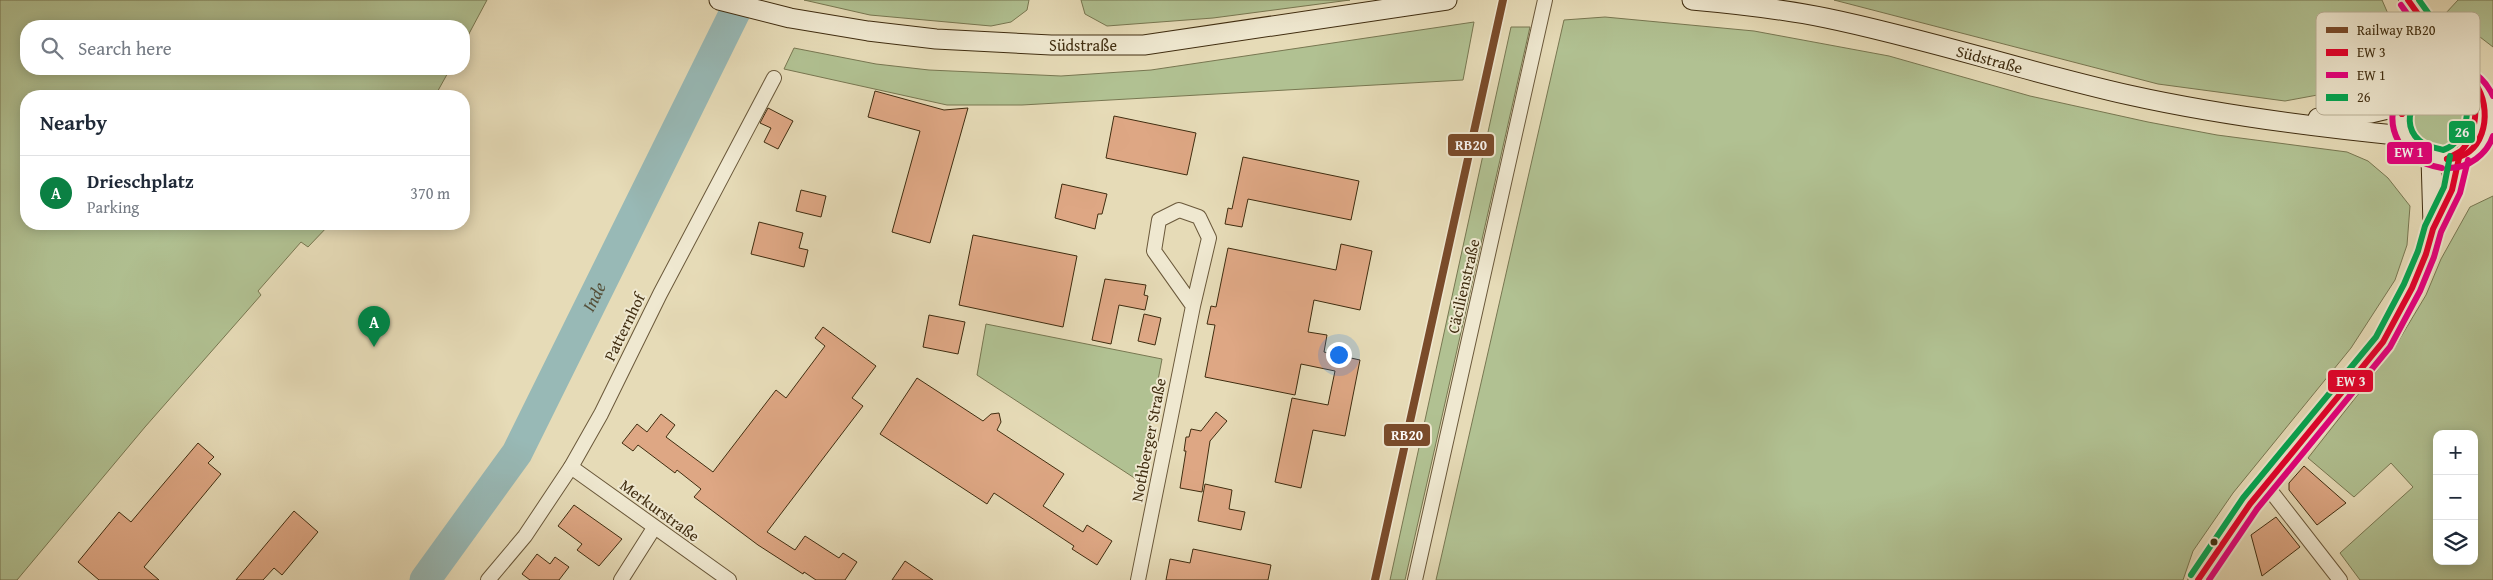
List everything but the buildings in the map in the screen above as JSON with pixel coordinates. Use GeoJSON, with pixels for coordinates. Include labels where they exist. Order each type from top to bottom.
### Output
{"type":"FeatureCollection","features":[{"type":"Feature","properties":{"kind":"main road","name":"Südstraße"},"geometry":{"type":"LineString","coordinates":[[719,0],[780,16],[868,31],[936,39],[1051,45],[1144,46],[1446,0]]}},
{"type":"Feature","properties":{"kind":"main road","name":"Südstraße"},"geometry":{"type":"LineString","coordinates":[[1692,0],[1757,6],[1891,32],[2130,95],[2287,121],[2405,136]]}},
{"type":"Feature","properties":{"kind":"main road"},"geometry":{"type":"LineString","coordinates":[[2400,115],[2400,122],[2405,136],[2416,150],[2431,158],[2445,160],[2459,158],[2477,146],[2485,135],[2491,120],[2488,92]]}},
{"type":"Feature","properties":{"kind":"main road","name":"Südstraße"},"geometry":{"type":"LineString","coordinates":[[2287,121],[2350,115]]}},
{"type":"Feature","properties":{"kind":"main road"},"geometry":{"type":"LineString","coordinates":[[2431,158],[2433,229]]}},
{"type":"Feature","properties":{"kind":"main road"},"geometry":{"type":"LineString","coordinates":[[2198,580],[2221,543],[2266,485],[2383,342],[2412,288],[2426,254],[2433,229],[2452,190],[2459,158]]}},
{"type":"Feature","properties":{"kind":"street","name":"Cäcilienstraße"},"geometry":{"type":"LineString","coordinates":[[1415,580],[1545,0]]}},
{"type":"Feature","properties":{"kind":"street","name":"Patternhof"},"geometry":{"type":"LineString","coordinates":[[488,580],[525,536],[571,467],[601,414],[660,294],[774,78]]}},
{"type":"Feature","properties":{"kind":"street","name":"Nothberger Straße"},"geometry":{"type":"LineString","coordinates":[[1138,580],[1193,306],[1209,238],[1199,217],[1179,210],[1159,220],[1154,250],[1193,306]]}},
{"type":"Feature","properties":{"kind":"street","name":"Merkurstraße"},"geometry":{"type":"LineString","coordinates":[[571,467],[729,580]]}},
{"type":"Feature","properties":{"kind":"street"},"geometry":{"type":"LineString","coordinates":[[2266,485],[2340,580]]}},
{"type":"Feature","properties":{"kind":"street"},"geometry":{"type":"LineString","coordinates":[[621,580],[654,528]]}},
{"type":"Feature","properties":{"kind":"green space"},"geometry":{"type":"Polygon","coordinates":[[[0,0],[487,0],[470,32],[470,20],[20,20],[20,75],[447,75],[438,90],[20,90],[20,230],[324,230],[308,247],[301,242],[258,291],[261,295],[145,427],[17,580],[0,580],[0,0]]]}},
{"type":"Feature","properties":{"kind":"green space"},"geometry":{"type":"Polygon","coordinates":[[[804,0],[1029,0],[1027,10],[1011,22],[991,26],[870,15],[804,0]]]}},
{"type":"Feature","properties":{"kind":"green space"},"geometry":{"type":"Polygon","coordinates":[[[1081,0],[1350,0],[1213,18],[1107,26],[1085,14],[1081,0]]]}},
{"type":"Feature","properties":{"kind":"green space"},"geometry":{"type":"Polygon","coordinates":[[[1834,0],[2382,0],[2387,12],[2316,12],[2316,95],[2285,101],[2158,84],[1834,0]]]}},
{"type":"Feature","properties":{"kind":"green space"},"geometry":{"type":"Polygon","coordinates":[[[2458,0],[2493,0],[2493,47],[2480,37],[2480,12],[2447,12],[2458,0]]]}},
{"type":"Feature","properties":{"kind":"green space"},"geometry":{"type":"Polygon","coordinates":[[[1605,17],[1754,31],[1889,56],[2030,96],[2148,122],[2217,135],[2347,152],[2368,161],[2388,178],[2410,206],[2407,245],[2395,280],[2351,348],[2233,493],[2193,551],[2183,580],[1436,580],[1564,20],[1605,17]]]}},
{"type":"Feature","properties":{"kind":"green space"},"geometry":{"type":"Polygon","coordinates":[[[1474,22],[1463,80],[1022,105],[947,105],[784,69],[794,48],[876,64],[929,70],[1061,76],[1151,70],[1474,22]]]}},
{"type":"Feature","properties":{"kind":"green space"},"geometry":{"type":"Polygon","coordinates":[[[1511,27],[1530,27],[1405,580],[1390,580],[1511,27]]]}},
{"type":"Feature","properties":{"kind":"green space"},"geometry":{"type":"Polygon","coordinates":[[[2412,115],[2478,115],[2478,123],[2473,135],[2464,144],[2452,149],[2438,149],[2426,144],[2417,135],[2412,123],[2412,115]]]}},
{"type":"Feature","properties":{"kind":"green space"},"geometry":{"type":"Polygon","coordinates":[[[2493,196],[2493,580],[2360,580],[2340,553],[2413,487],[2391,463],[2354,497],[2308,458],[2393,350],[2426,295],[2441,259],[2470,207],[2493,196]]]}},
{"type":"Feature","properties":{"kind":"green space"},"geometry":{"type":"Polygon","coordinates":[[[986,324],[1162,359],[1139,481],[977,375],[986,324]]]}},
{"type":"Feature","properties":{"kind":"waterway","name":"Inde"},"geometry":{"type":"LineString","coordinates":[[425,580],[517,453],[741,0]]}},
{"type":"Feature","properties":{"kind":"rail line","name":"RB20"},"geometry":{"type":"LineString","coordinates":[[1375,580],[1503,0]]}},
{"type":"Feature","properties":{"kind":"transit line"},"geometry":{"type":"LineString","coordinates":[[2408,0],[2417,12]]}},
{"type":"Feature","properties":{"kind":"transit line","name":"26"},"geometry":{"type":"LineString","coordinates":[[2419,0],[2428,12]]}},
{"type":"Feature","properties":{"kind":"transit line"},"geometry":{"type":"LineString","coordinates":[[2401,5],[2406,12]]}},
{"type":"Feature","properties":{"kind":"transit line"},"geometry":{"type":"LineString","coordinates":[[2480,77],[2493,96]]}},
{"type":"Feature","properties":{"kind":"transit line"},"geometry":{"type":"LineString","coordinates":[[2447,159],[2459,157],[2469,152],[2477,144],[2482,134],[2485,110],[2480,94]]}},
{"type":"Feature","properties":{"kind":"transit line"},"geometry":{"type":"LineString","coordinates":[[2394,115],[2393,121],[2398,141],[2414,158],[2442,168]]}},
{"type":"Feature","properties":{"kind":"transit line","name":"26"},"geometry":{"type":"LineString","coordinates":[[2410,115],[2410,126],[2415,136],[2426,145],[2443,150],[2460,137],[2467,115]]}},
{"type":"Feature","properties":{"kind":"transit line"},"geometry":{"type":"LineString","coordinates":[[2447,159],[2461,151],[2467,143],[2475,115]]}},
{"type":"Feature","properties":{"kind":"transit line"},"geometry":{"type":"LineString","coordinates":[[2449,168],[2463,166],[2476,159],[2486,149],[2493,136]]}},
{"type":"Feature","properties":{"kind":"transit line","name":"26"},"geometry":{"type":"LineString","coordinates":[[2191,575],[2243,498],[2376,337],[2404,284],[2418,251],[2425,226],[2444,187],[2450,156]]}},
{"type":"Feature","properties":{"kind":"transit line"},"geometry":{"type":"LineString","coordinates":[[2198,580],[2250,504],[2383,342],[2412,288],[2426,254],[2433,229],[2452,190],[2459,158]]}},
{"type":"Feature","properties":{"kind":"transit line"},"geometry":{"type":"LineString","coordinates":[[2209,580],[2257,509],[2390,347],[2420,291],[2434,257],[2441,232],[2460,193],[2468,160]]}},
{"type":"Feature","properties":{"kind":"place","name":"Drieschplatz"},"geometry":{"type":"Point","coordinates":[374,347]}}]}
